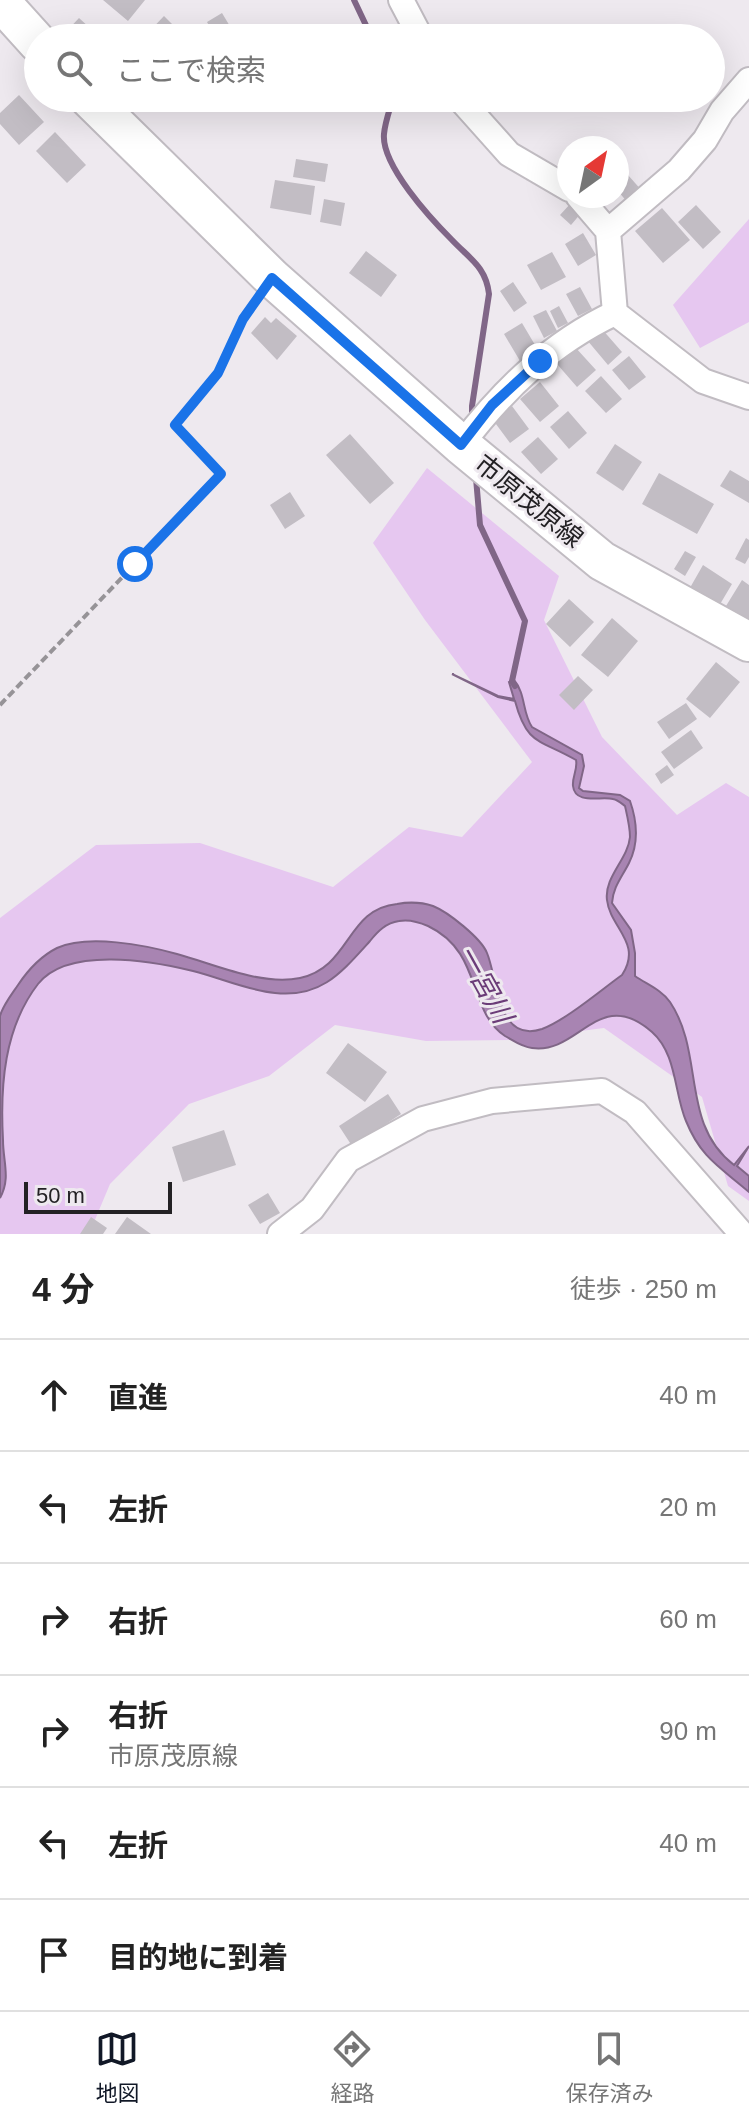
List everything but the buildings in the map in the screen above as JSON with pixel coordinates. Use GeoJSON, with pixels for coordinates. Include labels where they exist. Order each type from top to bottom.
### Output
{"type":"FeatureCollection","features":[{"type":"Feature","properties":{"kind":"main road"},"geometry":{"type":"LineString","coordinates":[[0,1],[24,28]]}},
{"type":"Feature","properties":{"kind":"main road","name":"市原茂原線"},"geometry":{"type":"LineString","coordinates":[[103,112],[272,278],[461,445],[602,561],[749,642]]}},
{"type":"Feature","properties":{"kind":"street"},"geometry":{"type":"LineString","coordinates":[[401,0],[414,24]]}},
{"type":"Feature","properties":{"kind":"street"},"geometry":{"type":"LineString","coordinates":[[725,108],[749,80]]}},
{"type":"Feature","properties":{"kind":"street"},"geometry":{"type":"LineString","coordinates":[[472,112],[509,154],[557,182]]}},
{"type":"Feature","properties":{"kind":"street"},"geometry":{"type":"LineString","coordinates":[[608,231],[679,170],[705,140],[721,112]]}},
{"type":"Feature","properties":{"kind":"street"},"geometry":{"type":"LineString","coordinates":[[588,208],[608,231],[615,313],[703,381],[749,397]]}},
{"type":"Feature","properties":{"kind":"street"},"geometry":{"type":"LineString","coordinates":[[461,445],[492,405],[521,376],[582,328],[615,313]]}},
{"type":"Feature","properties":{"kind":"street"},"geometry":{"type":"LineString","coordinates":[[280,1234],[312,1209],[348,1160],[423,1119],[492,1101],[602,1091],[635,1112],[742,1234]]}},
{"type":"Feature","properties":{"kind":"path"},"geometry":{"type":"LineString","coordinates":[[0,705],[221,474],[175,425],[218,373],[243,319],[272,278]]}},
{"type":"Feature","properties":{"kind":"shaded area"},"geometry":{"type":"Polygon","coordinates":[[[749,219],[749,322],[700,348],[673,305],[749,219]]]}},
{"type":"Feature","properties":{"kind":"shaded area"},"geometry":{"type":"Polygon","coordinates":[[[427,468],[559,576],[544,620],[602,737],[677,815],[726,783],[749,797],[749,1201],[728,1186],[702,1097],[604,1028],[511,1040],[426,1041],[335,1025],[269,1076],[189,1104],[110,1184],[89,1234],[0,1234],[0,918],[96,845],[200,843],[333,887],[409,827],[462,837],[532,762],[425,620],[373,543],[427,468]]]}},
{"type":"Feature","properties":{"kind":"water","name":"一宮川"},"geometry":{"type":"Polygon","coordinates":[[[452,674],[498,696],[514,699],[509,682],[514,680],[532,727],[582,755],[584,766],[579,788],[620,795],[630,801],[636,840],[612,903],[631,930],[635,976],[667,998],[681,1022],[706,1130],[717,1148],[734,1165],[749,1146],[737,1166],[749,1176],[749,1192],[712,1161],[698,1144],[682,1110],[671,1062],[652,1032],[634,1019],[618,1016],[603,1018],[563,1042],[548,1047],[521,1045],[493,1025],[467,966],[446,937],[428,926],[406,920],[383,928],[329,981],[291,994],[244,987],[156,963],[89,961],[52,972],[38,984],[27,1001],[11,1038],[4,1079],[2,1120],[6,1177],[0,1198],[0,1016],[26,974],[40,959],[57,948],[100,941],[133,944],[254,977],[285,980],[317,972],[340,951],[357,927],[380,908],[415,903],[439,909],[478,940],[487,953],[508,1018],[516,1027],[527,1031],[542,1029],[562,1019],[622,975],[629,954],[624,936],[609,910],[607,892],[630,837],[625,806],[613,799],[578,796],[573,786],[576,760],[536,740],[525,726],[515,701],[498,697],[452,674]]]}},
{"type":"Feature","properties":{"kind":"waterway"},"geometry":{"type":"LineString","coordinates":[[354,0],[365,24]]}},
{"type":"Feature","properties":{"kind":"waterway"},"geometry":{"type":"LineString","coordinates":[[389,112],[384,134],[390,161],[420,205],[476,264],[487,285],[489,294],[472,419]]}},
{"type":"Feature","properties":{"kind":"waterway"},"geometry":{"type":"LineString","coordinates":[[476,478],[480,525],[525,621],[512,681],[515,686]]}},
{"type":"Feature","properties":{"kind":"route"},"geometry":{"type":"LineString","coordinates":[[135,564],[221,474],[175,425],[218,373],[243,319],[272,278],[461,445],[492,405],[540,361]]}}]}
